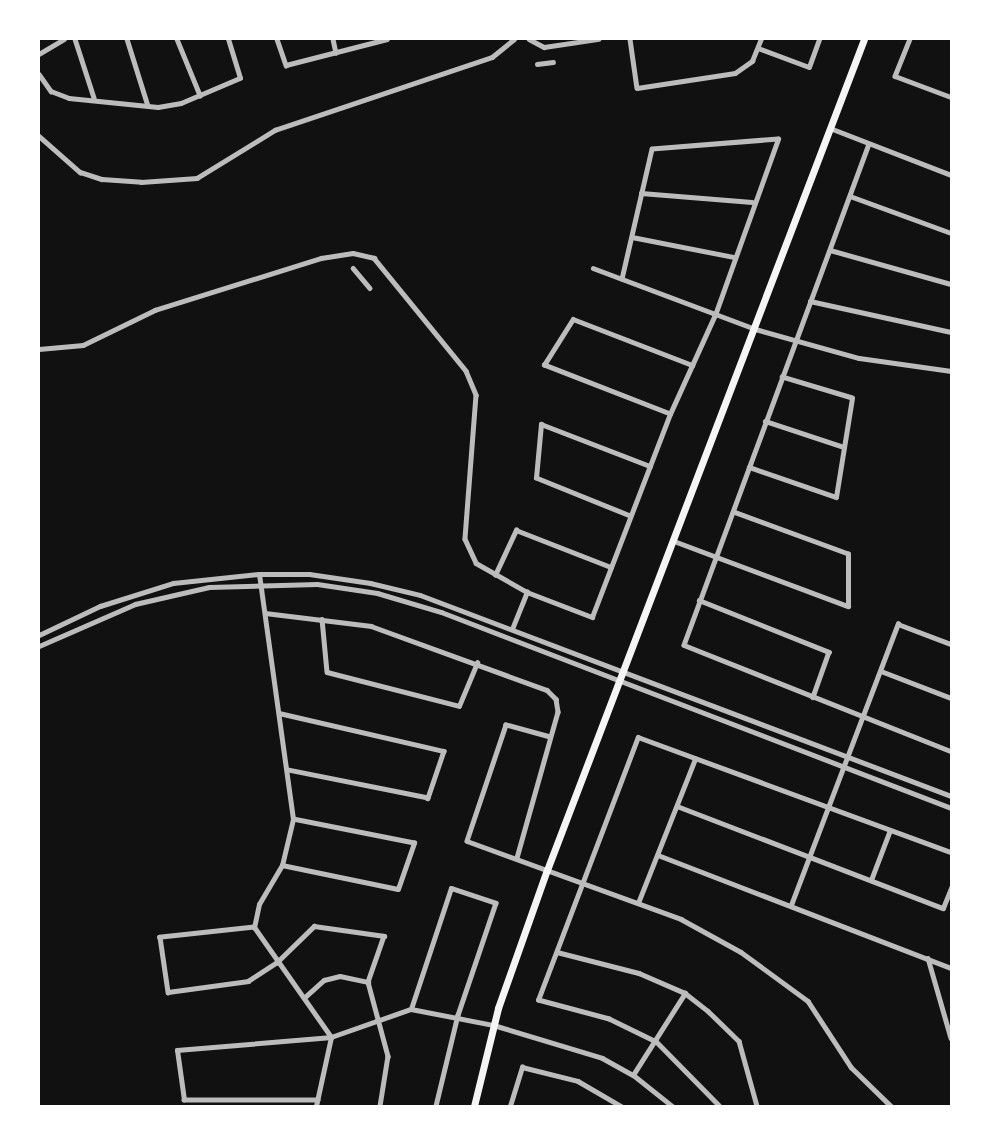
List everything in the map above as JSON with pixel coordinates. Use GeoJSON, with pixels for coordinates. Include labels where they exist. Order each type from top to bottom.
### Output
{"type":"FeatureCollection","features":[{"type":"Feature","properties":{"kind":"main road"},"geometry":{"type":"LineString","coordinates":[[474,1106],[493,1025],[547,870],[755,329],[864,39]]}},
{"type":"Feature","properties":{"kind":"street"},"geometry":{"type":"LineString","coordinates":[[39,54],[64,39]]}},
{"type":"Feature","properties":{"kind":"street"},"geometry":{"type":"LineString","coordinates":[[75,39],[94,98]]}},
{"type":"Feature","properties":{"kind":"street"},"geometry":{"type":"LineString","coordinates":[[127,39],[148,106]]}},
{"type":"Feature","properties":{"kind":"street"},"geometry":{"type":"LineString","coordinates":[[177,39],[200,95]]}},
{"type":"Feature","properties":{"kind":"street"},"geometry":{"type":"LineString","coordinates":[[39,74],[51,91],[148,106],[200,95],[240,78],[228,39]]}},
{"type":"Feature","properties":{"kind":"street"},"geometry":{"type":"LineString","coordinates":[[277,39],[286,64],[387,39]]}},
{"type":"Feature","properties":{"kind":"street"},"geometry":{"type":"LineString","coordinates":[[333,39],[336,53]]}},
{"type":"Feature","properties":{"kind":"street"},"geometry":{"type":"LineString","coordinates":[[39,136],[80,172],[102,179],[141,182],[197,178],[275,130],[492,57],[514,39]]}},
{"type":"Feature","properties":{"kind":"street"},"geometry":{"type":"LineString","coordinates":[[529,39],[544,47],[598,39]]}},
{"type":"Feature","properties":{"kind":"street"},"geometry":{"type":"LineString","coordinates":[[630,39],[637,88],[735,73],[752,60],[761,39]]}},
{"type":"Feature","properties":{"kind":"street"},"geometry":{"type":"LineString","coordinates":[[758,48],[809,68],[819,39]]}},
{"type":"Feature","properties":{"kind":"street"},"geometry":{"type":"LineString","coordinates":[[910,39],[895,76],[951,96]]}},
{"type":"Feature","properties":{"kind":"street"},"geometry":{"type":"LineString","coordinates":[[537,64],[553,62]]}},
{"type":"Feature","properties":{"kind":"street"},"geometry":{"type":"LineString","coordinates":[[830,128],[951,175]]}},
{"type":"Feature","properties":{"kind":"street"},"geometry":{"type":"LineString","coordinates":[[39,349],[83,345],[156,310],[321,258],[353,253],[374,258],[466,371],[476,395],[465,539],[476,563],[527,592],[592,617],[670,414],[715,315],[752,202],[778,139],[652,149],[622,279]]}},
{"type":"Feature","properties":{"kind":"street"},"geometry":{"type":"LineString","coordinates":[[869,144],[765,421],[733,512],[684,638],[688,649],[951,751]]}},
{"type":"Feature","properties":{"kind":"street"},"geometry":{"type":"LineString","coordinates":[[641,193],[752,202]]}},
{"type":"Feature","properties":{"kind":"street"},"geometry":{"type":"LineString","coordinates":[[850,196],[951,233]]}},
{"type":"Feature","properties":{"kind":"street"},"geometry":{"type":"LineString","coordinates":[[632,236],[734,257]]}},
{"type":"Feature","properties":{"kind":"street"},"geometry":{"type":"LineString","coordinates":[[830,250],[951,284]]}},
{"type":"Feature","properties":{"kind":"street"},"geometry":{"type":"LineString","coordinates":[[353,268],[370,288]]}},
{"type":"Feature","properties":{"kind":"street"},"geometry":{"type":"LineString","coordinates":[[593,268],[715,315],[795,341],[893,366],[951,371]]}},
{"type":"Feature","properties":{"kind":"street"},"geometry":{"type":"LineString","coordinates":[[810,301],[951,332]]}},
{"type":"Feature","properties":{"kind":"street"},"geometry":{"type":"LineString","coordinates":[[670,414],[544,365],[572,319],[692,366]]}},
{"type":"Feature","properties":{"kind":"street"},"geometry":{"type":"LineString","coordinates":[[749,467],[836,497],[852,398],[782,377]]}},
{"type":"Feature","properties":{"kind":"street"},"geometry":{"type":"LineString","coordinates":[[765,421],[844,447]]}},
{"type":"Feature","properties":{"kind":"street"},"geometry":{"type":"LineString","coordinates":[[630,516],[536,478],[541,424],[650,466]]}},
{"type":"Feature","properties":{"kind":"street"},"geometry":{"type":"LineString","coordinates":[[674,540],[848,606],[848,554],[733,512]]}},
{"type":"Feature","properties":{"kind":"street"},"geometry":{"type":"LineString","coordinates":[[495,575],[516,530],[611,567]]}},
{"type":"Feature","properties":{"kind":"street"},"geometry":{"type":"LineString","coordinates":[[259,574],[294,819],[282,865],[259,904],[254,927],[276,963],[305,997],[331,1037],[316,1106]]}},
{"type":"Feature","properties":{"kind":"street"},"geometry":{"type":"LineString","coordinates":[[39,635],[100,606],[173,583],[259,574],[309,574],[370,583],[420,595],[951,796]]}},
{"type":"Feature","properties":{"kind":"street"},"geometry":{"type":"LineString","coordinates":[[39,646],[135,604],[209,587],[260,583],[317,584],[410,601],[951,808]]}},
{"type":"Feature","properties":{"kind":"street"},"geometry":{"type":"LineString","coordinates":[[512,629],[527,592]]}},
{"type":"Feature","properties":{"kind":"street"},"geometry":{"type":"LineString","coordinates":[[698,600],[829,652],[814,698]]}},
{"type":"Feature","properties":{"kind":"street"},"geometry":{"type":"LineString","coordinates":[[265,613],[371,626],[547,690],[556,699],[558,712],[517,858]]}},
{"type":"Feature","properties":{"kind":"street"},"geometry":{"type":"LineString","coordinates":[[322,620],[328,672],[459,706],[477,663]]}},
{"type":"Feature","properties":{"kind":"street"},"geometry":{"type":"LineString","coordinates":[[791,905],[898,624],[951,644]]}},
{"type":"Feature","properties":{"kind":"street"},"geometry":{"type":"LineString","coordinates":[[881,671],[951,698]]}},
{"type":"Feature","properties":{"kind":"street"},"geometry":{"type":"LineString","coordinates":[[279,714],[444,751],[428,798],[288,770]]}},
{"type":"Feature","properties":{"kind":"street"},"geometry":{"type":"LineString","coordinates":[[550,737],[506,726],[467,841],[638,903],[700,928],[786,983],[808,1001],[851,1067],[891,1106]]}},
{"type":"Feature","properties":{"kind":"street"},"geometry":{"type":"LineString","coordinates":[[719,1106],[656,1042],[609,1019],[538,1000],[638,737],[951,852]]}},
{"type":"Feature","properties":{"kind":"street"},"geometry":{"type":"LineString","coordinates":[[638,903],[695,759]]}},
{"type":"Feature","properties":{"kind":"street"},"geometry":{"type":"LineString","coordinates":[[676,806],[943,908],[951,888]]}},
{"type":"Feature","properties":{"kind":"street"},"geometry":{"type":"LineString","coordinates":[[282,865],[398,889],[414,843],[294,819]]}},
{"type":"Feature","properties":{"kind":"street"},"geometry":{"type":"LineString","coordinates":[[871,880],[890,830]]}},
{"type":"Feature","properties":{"kind":"street"},"geometry":{"type":"LineString","coordinates":[[658,855],[951,968]]}},
{"type":"Feature","properties":{"kind":"street"},"geometry":{"type":"LineString","coordinates":[[411,1009],[451,888],[496,903],[458,1015],[436,1106]]}},
{"type":"Feature","properties":{"kind":"street"},"geometry":{"type":"LineString","coordinates":[[254,927],[160,937],[168,992],[248,981],[276,963],[314,926],[384,936],[368,982],[388,1056],[380,1106]]}},
{"type":"Feature","properties":{"kind":"street"},"geometry":{"type":"LineString","coordinates":[[557,952],[639,973],[684,994],[739,1042],[757,1106]]}},
{"type":"Feature","properties":{"kind":"street"},"geometry":{"type":"LineString","coordinates":[[928,958],[951,1038]]}},
{"type":"Feature","properties":{"kind":"street"},"geometry":{"type":"LineString","coordinates":[[305,997],[324,980],[340,976],[368,982]]}},
{"type":"Feature","properties":{"kind":"street"},"geometry":{"type":"LineString","coordinates":[[633,1075],[656,1042],[684,994]]}},
{"type":"Feature","properties":{"kind":"street"},"geometry":{"type":"LineString","coordinates":[[318,1100],[184,1100],[177,1050],[331,1037],[378,1018],[411,1009],[458,1015],[583,1051],[633,1075],[672,1106]]}},
{"type":"Feature","properties":{"kind":"street"},"geometry":{"type":"LineString","coordinates":[[510,1106],[522,1067],[578,1081],[621,1106]]}}]}
